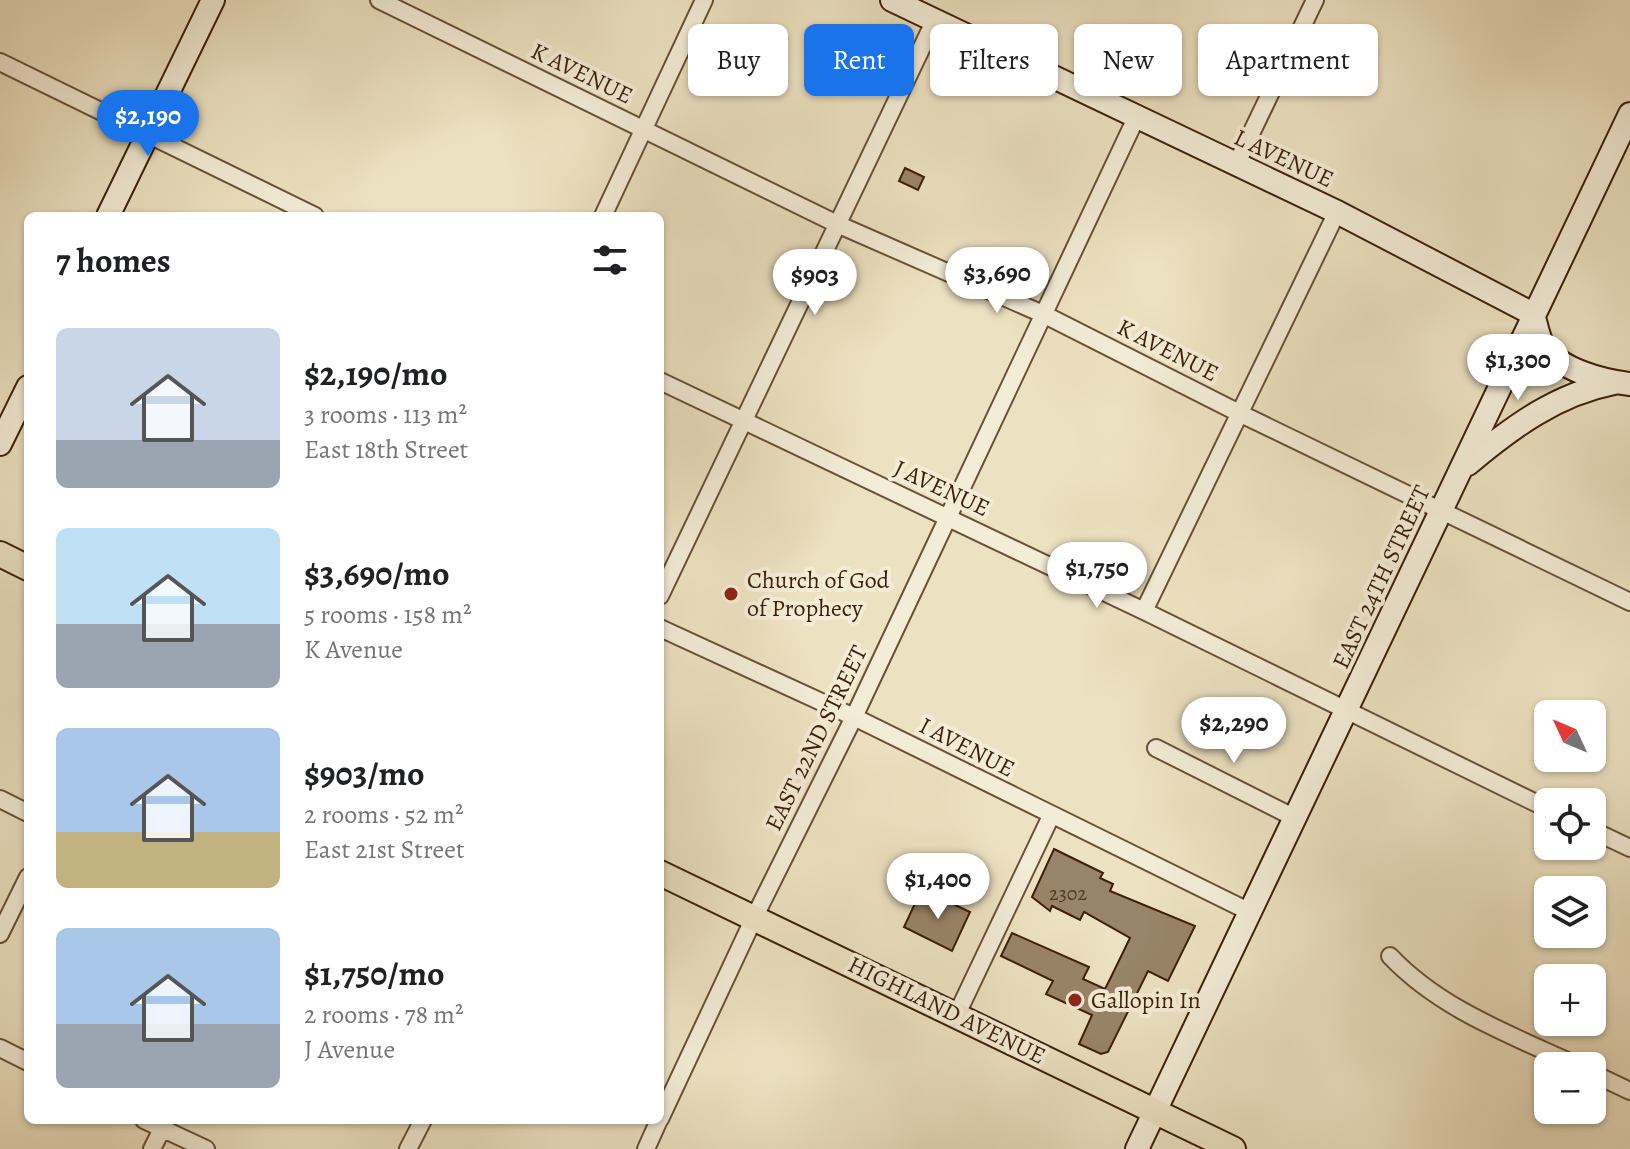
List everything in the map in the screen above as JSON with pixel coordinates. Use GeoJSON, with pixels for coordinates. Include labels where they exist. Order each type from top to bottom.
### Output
{"type":"FeatureCollection","features":[{"type":"Feature","properties":{"kind":"main road"},"geometry":{"type":"LineString","coordinates":[[0,554],[24,566]]}},
{"type":"Feature","properties":{"kind":"main road","name":"HIGHLAND AVENUE"},"geometry":{"type":"LineString","coordinates":[[664,875],[1233,1149]]}},
{"type":"Feature","properties":{"kind":"street"},"geometry":{"type":"LineString","coordinates":[[110,212],[213,0]]}},
{"type":"Feature","properties":{"kind":"street","name":"K AVENUE"},"geometry":{"type":"LineString","coordinates":[[379,0],[837,224],[1045,315],[1239,413],[1630,602]]}},
{"type":"Feature","properties":{"kind":"street"},"geometry":{"type":"LineString","coordinates":[[605,212],[704,0]]}},
{"type":"Feature","properties":{"kind":"street","name":"L AVENUE"},"geometry":{"type":"LineString","coordinates":[[892,0],[1337,212],[1533,314]]}},
{"type":"Feature","properties":{"kind":"street"},"geometry":{"type":"LineString","coordinates":[[1236,165],[1315,0]]}},
{"type":"Feature","properties":{"kind":"street"},"geometry":{"type":"LineString","coordinates":[[664,588],[934,22]]}},
{"type":"Feature","properties":{"kind":"street"},"geometry":{"type":"LineString","coordinates":[[0,62],[307,212]]}},
{"type":"Feature","properties":{"kind":"street","name":"EAST 24TH STREET"},"geometry":{"type":"LineString","coordinates":[[1137,1149],[1630,114]]}},
{"type":"Feature","properties":{"kind":"street","name":"EAST 22ND STREET"},"geometry":{"type":"LineString","coordinates":[[664,1109],[754,918],[854,717],[1136,118]]}},
{"type":"Feature","properties":{"kind":"street"},"geometry":{"type":"LineString","coordinates":[[1144,611],[1337,212]]}},
{"type":"Feature","properties":{"kind":"street"},"geometry":{"type":"LineString","coordinates":[[1533,314],[1543,345],[1560,360],[1587,374],[1624,383]]}},
{"type":"Feature","properties":{"kind":"street","name":"J AVENUE"},"geometry":{"type":"LineString","coordinates":[[664,383],[947,516],[1534,802]]}},
{"type":"Feature","properties":{"kind":"street"},"geometry":{"type":"LineString","coordinates":[[1461,469],[1520,422],[1592,387],[1624,383]]}},
{"type":"Feature","properties":{"kind":"street"},"geometry":{"type":"LineString","coordinates":[[0,444],[24,395]]}},
{"type":"Feature","properties":{"kind":"street","name":"I AVENUE"},"geometry":{"type":"LineString","coordinates":[[664,630],[854,717],[1250,912]]}},
{"type":"Feature","properties":{"kind":"street"},"geometry":{"type":"LineString","coordinates":[[1156,748],[1295,818]]}},
{"type":"Feature","properties":{"kind":"street"},"geometry":{"type":"LineString","coordinates":[[0,799],[24,811]]}},
{"type":"Feature","properties":{"kind":"street"},"geometry":{"type":"LineString","coordinates":[[957,1014],[1051,816]]}},
{"type":"Feature","properties":{"kind":"street"},"geometry":{"type":"LineString","coordinates":[[1606,837],[1630,848]]}},
{"type":"Feature","properties":{"kind":"street"},"geometry":{"type":"LineString","coordinates":[[0,934],[24,885]]}},
{"type":"Feature","properties":{"kind":"street"},"geometry":{"type":"LineString","coordinates":[[1390,956],[1415,983],[1439,1000],[1549,1052]]}},
{"type":"Feature","properties":{"kind":"street"},"geometry":{"type":"LineString","coordinates":[[0,1048],[24,1060]]}},
{"type":"Feature","properties":{"kind":"street"},"geometry":{"type":"LineString","coordinates":[[1606,1080],[1630,1091]]}},
{"type":"Feature","properties":{"kind":"street"},"geometry":{"type":"LineString","coordinates":[[152,1124],[206,1149]]}},
{"type":"Feature","properties":{"kind":"street"},"geometry":{"type":"LineString","coordinates":[[408,1149],[421,1124]]}},
{"type":"Feature","properties":{"kind":"street","name":"EAST 22ND STREET"},"geometry":{"type":"LineString","coordinates":[[646,1149],[657,1124]]}},
{"type":"Feature","properties":{"kind":"street"},"geometry":{"type":"LineString","coordinates":[[152,1149],[162,1129]]}},
{"type":"Feature","properties":{"kind":"building"},"geometry":{"type":"Polygon","coordinates":[[[905,168],[924,177],[918,190],[899,181],[905,168]]]}},
{"type":"Feature","properties":{"kind":"building"},"geometry":{"type":"Polygon","coordinates":[[[1054,849],[1103,873],[1100,878],[1113,884],[1110,891],[1195,926],[1168,981],[1148,971],[1108,1052],[1101,1054],[1079,1044],[1092,1015],[1046,994],[1053,981],[1001,956],[1012,933],[1089,967],[1083,979],[1105,989],[1111,977],[1130,938],[1084,912],[1080,920],[1052,906],[1050,911],[1032,897],[1054,849]]]}},
{"type":"Feature","properties":{"kind":"building"},"geometry":{"type":"Polygon","coordinates":[[[930,893],[970,912],[952,951],[904,927],[917,899],[925,903],[930,893]]]}},
{"type":"Feature","properties":{"kind":"place","name":"Church of God of Prophecy"},"geometry":{"type":"Point","coordinates":[731,594]}},
{"type":"Feature","properties":{"kind":"place","name":"Gallopin In"},"geometry":{"type":"Point","coordinates":[1075,1000]}}]}
